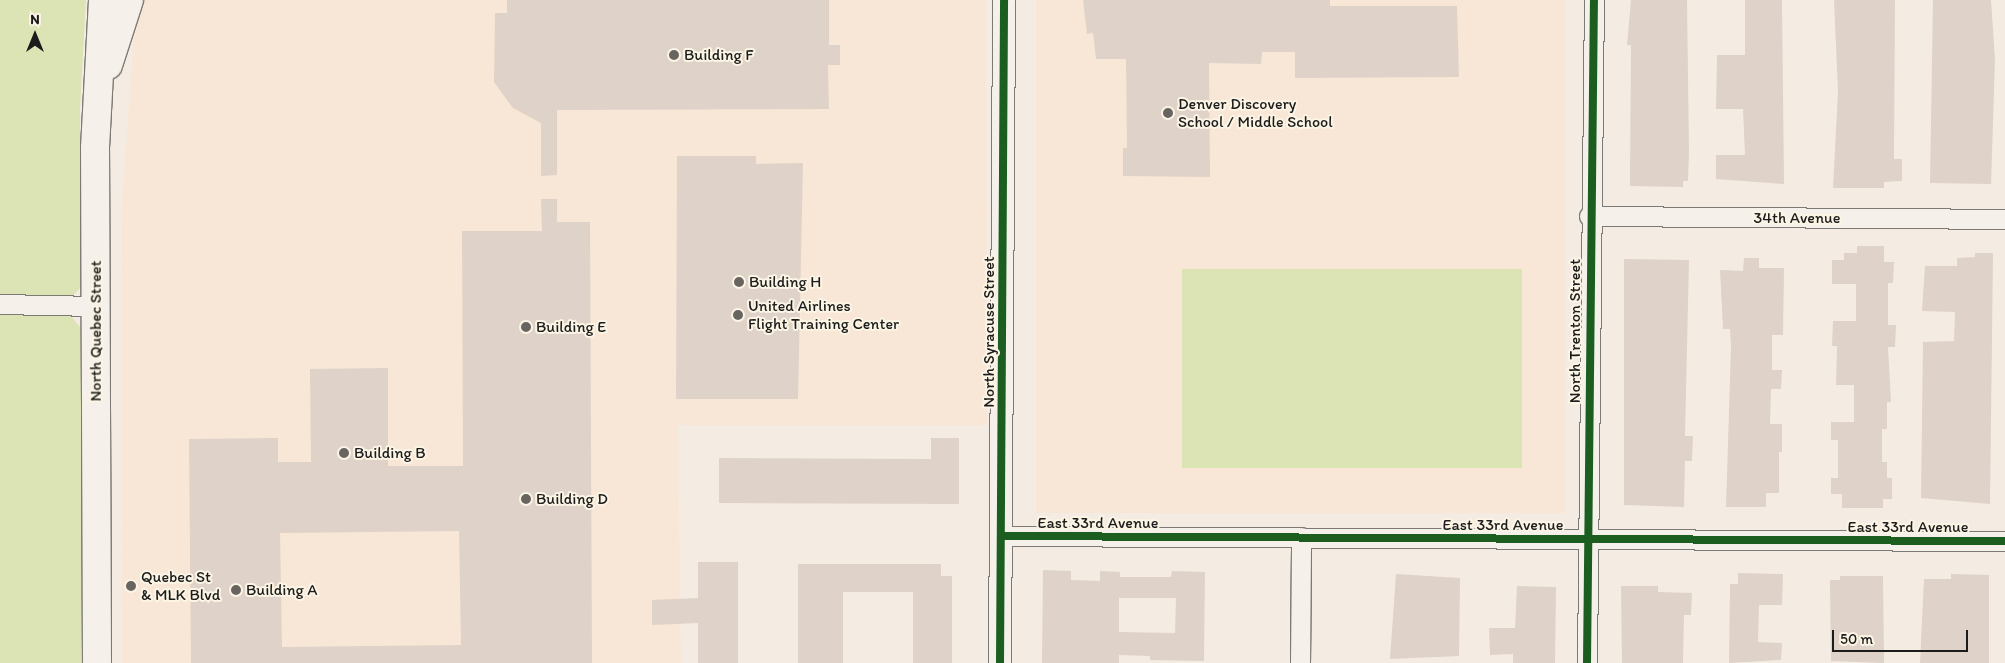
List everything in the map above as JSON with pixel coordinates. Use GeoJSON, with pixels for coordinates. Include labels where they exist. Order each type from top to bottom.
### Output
{"type":"FeatureCollection","features":[{"type":"Feature","properties":{"kind":"main road","name":"North Quebec Street"},"geometry":{"type":"LineString","coordinates":[[97,663],[96,102],[103,0]]}},
{"type":"Feature","properties":{"kind":"main road"},"geometry":{"type":"LineString","coordinates":[[96,102],[129,0]]}},
{"type":"Feature","properties":{"kind":"street","name":"North Trenton Street"},"geometry":{"type":"LineString","coordinates":[[1587,663],[1589,216],[1594,0]]}},
{"type":"Feature","properties":{"kind":"street","name":"North Syracuse Street"},"geometry":{"type":"LineString","coordinates":[[1000,663],[1003,1]]}},
{"type":"Feature","properties":{"kind":"street","name":"34th Avenue"},"geometry":{"type":"LineString","coordinates":[[1589,216],[2005,219]]}},
{"type":"Feature","properties":{"kind":"street"},"geometry":{"type":"LineString","coordinates":[[0,304],[96,306]]}},
{"type":"Feature","properties":{"kind":"street","name":"East 33rd Avenue"},"geometry":{"type":"LineString","coordinates":[[1001,536],[2005,541]]}},
{"type":"Feature","properties":{"kind":"street"},"geometry":{"type":"LineString","coordinates":[[1300,663],[1301,538]]}},
{"type":"Feature","properties":{"kind":"shaded area","name":"United Airlines Flight Training Center"},"geometry":{"type":"Polygon","coordinates":[[[136,0],[986,0],[987,425],[678,425],[681,663],[122,663],[121,221],[136,0]]]}},
{"type":"Feature","properties":{"kind":"shaded area"},"geometry":{"type":"Polygon","coordinates":[[[1036,0],[1565,0],[1565,513],[1036,513],[1036,0]]]}},
{"type":"Feature","properties":{"kind":"green space"},"geometry":{"type":"Polygon","coordinates":[[[0,0],[86,0],[80,109],[81,287],[72,297],[0,295],[0,0]]]}},
{"type":"Feature","properties":{"kind":"green space"},"geometry":{"type":"Polygon","coordinates":[[[1182,269],[1522,269],[1522,468],[1182,468],[1182,269]]]}},
{"type":"Feature","properties":{"kind":"green space"},"geometry":{"type":"Polygon","coordinates":[[[0,314],[71,316],[81,328],[82,663],[0,663],[0,314]]]}},
{"type":"Feature","properties":{"kind":"building","name":"Building F"},"geometry":{"type":"Polygon","coordinates":[[[507,0],[829,0],[829,45],[840,45],[840,65],[828,65],[829,109],[557,110],[557,175],[541,176],[541,123],[513,108],[494,82],[495,13],[507,13],[507,0]]]}},
{"type":"Feature","properties":{"kind":"building","name":"Denver Discovery School / Middle School"},"geometry":{"type":"Polygon","coordinates":[[[1083,0],[1330,0],[1330,6],[1457,6],[1459,77],[1295,78],[1295,52],[1262,52],[1261,64],[1209,63],[1210,177],[1123,176],[1123,148],[1127,148],[1126,59],[1096,59],[1093,33],[1087,34],[1083,0]]]}},
{"type":"Feature","properties":{"kind":"building"},"geometry":{"type":"Polygon","coordinates":[[[1631,0],[1687,0],[1689,152],[1688,181],[1683,181],[1683,187],[1630,186],[1631,45],[1627,45],[1631,0]]]}},
{"type":"Feature","properties":{"kind":"building"},"geometry":{"type":"Polygon","coordinates":[[[1745,0],[1782,0],[1784,184],[1716,179],[1716,155],[1745,155],[1743,109],[1716,109],[1717,55],[1745,55],[1745,0]]]}},
{"type":"Feature","properties":{"kind":"building"},"geometry":{"type":"Polygon","coordinates":[[[1834,0],[1895,0],[1894,159],[1902,159],[1902,181],[1884,182],[1884,188],[1833,188],[1838,91],[1834,0]]]}},
{"type":"Feature","properties":{"kind":"building"},"geometry":{"type":"Polygon","coordinates":[[[1933,0],[1991,0],[1995,59],[1991,184],[1930,183],[1933,0]]]}},
{"type":"Feature","properties":{"kind":"building","name":"United Airlines Flight Training Center"},"geometry":{"type":"Polygon","coordinates":[[[677,156],[756,156],[756,164],[803,163],[798,399],[676,399],[677,156]]]}},
{"type":"Feature","properties":{"kind":"building"},"geometry":{"type":"Polygon","coordinates":[[[541,199],[557,199],[557,222],[590,222],[592,663],[191,663],[189,439],[278,438],[278,462],[311,462],[310,369],[388,368],[388,466],[463,466],[462,231],[542,231],[541,199]],[[459,531],[280,533],[282,647],[461,645],[459,531]]]}},
{"type":"Feature","properties":{"kind":"building"},"geometry":{"type":"Polygon","coordinates":[[[1857,246],[1884,246],[1884,262],[1894,262],[1893,283],[1888,283],[1888,325],[1896,325],[1895,347],[1888,347],[1891,402],[1887,402],[1887,429],[1882,429],[1882,462],[1887,462],[1887,478],[1892,478],[1892,499],[1883,499],[1883,508],[1842,508],[1842,494],[1831,494],[1831,478],[1838,478],[1838,440],[1831,440],[1831,422],[1854,422],[1854,385],[1836,385],[1837,346],[1832,346],[1833,321],[1856,321],[1856,284],[1832,284],[1832,260],[1844,260],[1844,253],[1857,253],[1857,246]]]}},
{"type":"Feature","properties":{"kind":"building"},"geometry":{"type":"Polygon","coordinates":[[[1975,253],[1993,253],[1990,504],[1921,498],[1923,342],[1954,341],[1955,312],[1922,311],[1925,266],[1957,266],[1957,258],[1975,257],[1975,253]]]}},
{"type":"Feature","properties":{"kind":"building"},"geometry":{"type":"Polygon","coordinates":[[[1744,258],[1759,258],[1759,268],[1784,268],[1783,335],[1772,335],[1772,370],[1782,370],[1781,389],[1771,389],[1770,424],[1782,424],[1782,452],[1779,452],[1779,493],[1766,493],[1766,507],[1726,507],[1731,347],[1730,329],[1723,329],[1720,270],[1743,271],[1744,258]]]}},
{"type":"Feature","properties":{"kind":"building"},"geometry":{"type":"Polygon","coordinates":[[[1624,259],[1689,260],[1685,436],[1693,436],[1692,461],[1685,461],[1684,507],[1624,505],[1624,259]]]}},
{"type":"Feature","properties":{"kind":"building"},"geometry":{"type":"Polygon","coordinates":[[[931,438],[959,438],[959,504],[719,503],[719,458],[931,459],[931,438]]]}},
{"type":"Feature","properties":{"kind":"building"},"geometry":{"type":"Polygon","coordinates":[[[698,562],[738,562],[738,663],[698,663],[698,623],[652,625],[652,600],[698,598],[698,562]]]}},
{"type":"Feature","properties":{"kind":"building"},"geometry":{"type":"Polygon","coordinates":[[[798,564],[941,564],[941,576],[952,576],[952,663],[913,663],[913,592],[843,592],[843,663],[798,663],[798,564]]]}},
{"type":"Feature","properties":{"kind":"building"},"geometry":{"type":"Polygon","coordinates":[[[1043,570],[1071,571],[1071,580],[1100,581],[1100,571],[1120,572],[1120,577],[1171,577],[1172,571],[1205,572],[1204,661],[1150,660],[1150,656],[1119,655],[1119,663],[1042,663],[1043,570]],[[1119,598],[1119,632],[1175,633],[1176,598],[1119,598]]]}},
{"type":"Feature","properties":{"kind":"building"},"geometry":{"type":"Polygon","coordinates":[[[1738,573],[1783,574],[1782,605],[1759,605],[1758,642],[1782,643],[1781,660],[1729,663],[1730,584],[1738,584],[1738,573]]]}},
{"type":"Feature","properties":{"kind":"building"},"geometry":{"type":"Polygon","coordinates":[[[1396,574],[1460,578],[1459,656],[1390,659],[1396,574]]]}},
{"type":"Feature","properties":{"kind":"building"},"geometry":{"type":"Polygon","coordinates":[[[1951,574],[1989,575],[1989,663],[1920,663],[1924,579],[1951,579],[1951,574]]]}},
{"type":"Feature","properties":{"kind":"building"},"geometry":{"type":"Polygon","coordinates":[[[1840,576],[1883,576],[1884,663],[1831,661],[1830,580],[1840,580],[1840,576]]]}},
{"type":"Feature","properties":{"kind":"building"},"geometry":{"type":"Polygon","coordinates":[[[1517,586],[1556,587],[1555,663],[1513,663],[1513,654],[1490,655],[1489,628],[1515,628],[1517,586]]]}},
{"type":"Feature","properties":{"kind":"building"},"geometry":{"type":"Polygon","coordinates":[[[1621,586],[1658,586],[1658,592],[1692,593],[1691,615],[1684,615],[1683,663],[1622,663],[1621,586]]]}},
{"type":"Feature","properties":{"kind":"cycle path"},"geometry":{"type":"LineString","coordinates":[[1000,663],[1004,0]]}},
{"type":"Feature","properties":{"kind":"cycle path"},"geometry":{"type":"LineString","coordinates":[[1587,663],[1594,0]]}},
{"type":"Feature","properties":{"kind":"cycle path"},"geometry":{"type":"LineString","coordinates":[[1001,536],[2005,541]]}},
{"type":"Feature","properties":{"kind":"place","name":"Building F"},"geometry":{"type":"Point","coordinates":[674,55]}},
{"type":"Feature","properties":{"kind":"place","name":"Denver Discovery School / Middle School"},"geometry":{"type":"Point","coordinates":[1168,113]}},
{"type":"Feature","properties":{"kind":"place","name":"Building H"},"geometry":{"type":"Point","coordinates":[739,282]}},
{"type":"Feature","properties":{"kind":"place","name":"United Airlines Flight Training Center"},"geometry":{"type":"Point","coordinates":[738,315]}},
{"type":"Feature","properties":{"kind":"place","name":"Building E"},"geometry":{"type":"Point","coordinates":[526,327]}},
{"type":"Feature","properties":{"kind":"place","name":"Building B"},"geometry":{"type":"Point","coordinates":[344,453]}},
{"type":"Feature","properties":{"kind":"place","name":"Building D"},"geometry":{"type":"Point","coordinates":[526,499]}},
{"type":"Feature","properties":{"kind":"place","name":"Quebec St & MLK Blvd"},"geometry":{"type":"Point","coordinates":[131,586]}},
{"type":"Feature","properties":{"kind":"place","name":"Building A"},"geometry":{"type":"Point","coordinates":[236,590]}}]}
